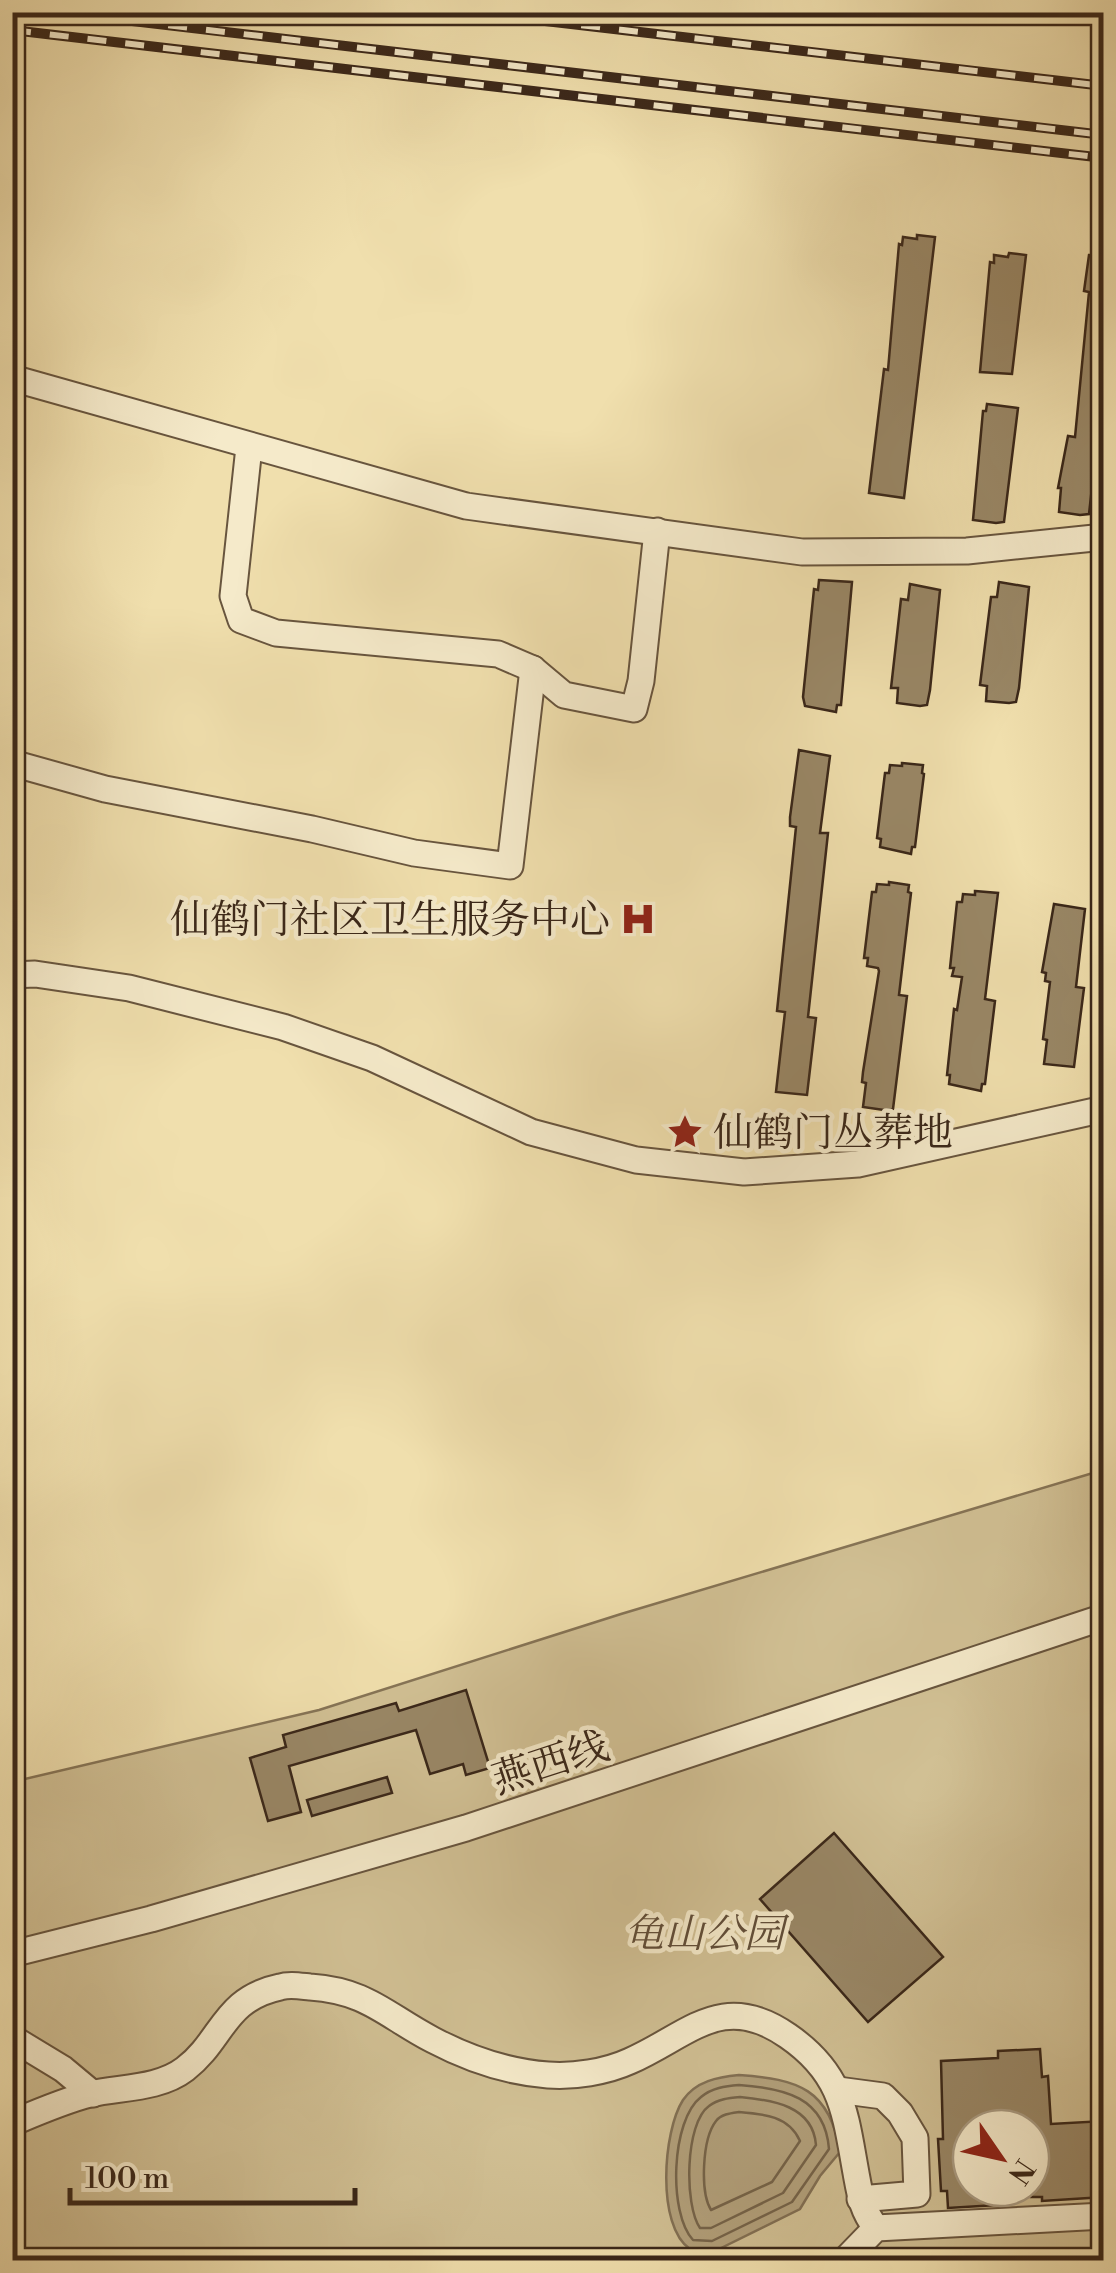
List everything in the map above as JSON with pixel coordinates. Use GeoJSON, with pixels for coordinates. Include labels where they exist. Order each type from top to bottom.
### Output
{"type":"FeatureCollection","features":[{"type":"Feature","properties":{"kind":"street"},"geometry":{"type":"LineString","coordinates":[[12,378],[466,506],[802,552],[968,551],[1104,537]]}},
{"type":"Feature","properties":{"kind":"street"},"geometry":{"type":"LineString","coordinates":[[249,447],[233,596],[241,620],[276,633],[498,654],[533,669],[564,695],[634,709],[641,681],[657,531]]}},
{"type":"Feature","properties":{"kind":"street"},"geometry":{"type":"LineString","coordinates":[[12,763],[104,788],[414,853],[510,866],[533,669]]}},
{"type":"Feature","properties":{"kind":"street"},"geometry":{"type":"LineString","coordinates":[[12,975],[35,974],[130,988],[283,1027],[372,1058],[532,1132],[636,1160],[744,1172],[858,1164],[1104,1109]]}},
{"type":"Feature","properties":{"kind":"street","name":"燕西线"},"geometry":{"type":"LineString","coordinates":[[12,1954],[151,1919],[466,1828],[1104,1617]]}},
{"type":"Feature","properties":{"kind":"street"},"geometry":{"type":"LineString","coordinates":[[12,2124],[41,2110],[93,2094],[164,2080],[185,2069],[239,2005],[256,1994],[283,1986],[353,1992],[479,2062],[522,2073],[598,2071],[630,2062],[708,2019],[758,2019],[806,2050],[838,2090],[863,2211],[876,2228]]}},
{"type":"Feature","properties":{"kind":"street"},"geometry":{"type":"LineString","coordinates":[[12,2038],[64,2069],[93,2094]]}},
{"type":"Feature","properties":{"kind":"street"},"geometry":{"type":"LineString","coordinates":[[838,2090],[883,2096],[900,2113],[915,2138],[917,2194],[860,2199]]}},
{"type":"Feature","properties":{"kind":"street"},"geometry":{"type":"LineString","coordinates":[[845,2260],[876,2228],[1104,2216]]}},
{"type":"Feature","properties":{"kind":"green space","name":"龟山公园"},"geometry":{"type":"Polygon","coordinates":[[[1103,1470],[1103,2260],[13,2260],[12,1782],[319,1710],[621,1614],[1103,1470]]]}},
{"type":"Feature","properties":{"kind":"water"},"geometry":{"type":"Polygon","coordinates":[[[739,2075],[778,2080],[808,2091],[828,2114],[840,2152],[800,2209],[713,2252],[690,2249],[679,2237],[668,2200],[667,2155],[676,2114],[694,2088],[739,2075]]]}},
{"type":"Feature","properties":{"kind":"building"},"geometry":{"type":"Polygon","coordinates":[[[917,235],[935,237],[904,498],[869,493],[884,369],[888,370],[899,244],[902,245],[903,237],[917,239],[917,235]]]}},
{"type":"Feature","properties":{"kind":"building"},"geometry":{"type":"Polygon","coordinates":[[[1009,253],[1026,255],[1012,374],[980,372],[990,262],[994,263],[994,255],[1008,257],[1009,253]]]}},
{"type":"Feature","properties":{"kind":"building"},"geometry":{"type":"Polygon","coordinates":[[[1089,255],[1104,256],[1104,417],[1100,416],[1089,514],[1080,515],[1059,512],[1058,488],[1068,436],[1075,437],[1089,255]]]}},
{"type":"Feature","properties":{"kind":"building"},"geometry":{"type":"Polygon","coordinates":[[[987,404],[1018,408],[1004,522],[996,523],[973,520],[983,411],[987,404]]]}},
{"type":"Feature","properties":{"kind":"building"},"geometry":{"type":"Polygon","coordinates":[[[819,580],[852,582],[841,705],[837,705],[836,712],[805,706],[803,697],[814,589],[818,590],[819,580]]]}},
{"type":"Feature","properties":{"kind":"building"},"geometry":{"type":"Polygon","coordinates":[[[999,582],[1029,587],[1019,688],[1016,702],[1009,703],[986,701],[987,686],[980,685],[991,597],[997,597],[999,582]]]}},
{"type":"Feature","properties":{"kind":"building"},"geometry":{"type":"Polygon","coordinates":[[[910,584],[940,590],[930,690],[927,705],[920,706],[897,703],[898,688],[891,688],[901,599],[908,600],[910,584]]]}},
{"type":"Feature","properties":{"kind":"building"},"geometry":{"type":"Polygon","coordinates":[[[799,750],[830,756],[820,833],[828,833],[808,1017],[816,1018],[807,1095],[776,1092],[785,1012],[777,1011],[796,827],[790,826],[790,817],[799,750]]]}},
{"type":"Feature","properties":{"kind":"building"},"geometry":{"type":"Polygon","coordinates":[[[890,765],[923,765],[924,774],[911,854],[880,847],[881,839],[877,838],[885,773],[889,773],[890,765]]]}},
{"type":"Feature","properties":{"kind":"building"},"geometry":{"type":"Polygon","coordinates":[[[877,884],[909,885],[911,893],[899,995],[907,996],[893,1109],[884,1110],[863,1107],[863,1072],[879,971],[867,966],[868,958],[864,958],[872,892],[876,892],[877,884]]]}},
{"type":"Feature","properties":{"kind":"building"},"geometry":{"type":"Polygon","coordinates":[[[975,891],[998,893],[985,999],[995,1001],[981,1091],[949,1084],[947,1075],[954,1009],[957,1010],[962,977],[952,976],[954,968],[950,968],[957,902],[962,902],[963,894],[975,895],[975,891]]]}},
{"type":"Feature","properties":{"kind":"building"},"geometry":{"type":"Polygon","coordinates":[[[1054,904],[1085,909],[1076,987],[1084,988],[1074,1067],[1044,1064],[1050,982],[1045,981],[1046,973],[1042,972],[1054,904]]]}},
{"type":"Feature","properties":{"kind":"building"},"geometry":{"type":"Polygon","coordinates":[[[466,1690],[490,1768],[466,1775],[463,1764],[430,1774],[416,1730],[289,1766],[301,1812],[268,1821],[250,1758],[286,1747],[283,1735],[396,1703],[399,1711],[466,1690]]]}},
{"type":"Feature","properties":{"kind":"building"},"geometry":{"type":"Polygon","coordinates":[[[387,1777],[392,1793],[312,1816],[307,1800],[387,1777]]]}},
{"type":"Feature","properties":{"kind":"building"},"geometry":{"type":"Polygon","coordinates":[[[834,1833],[943,1957],[868,2022],[760,1899],[834,1833]]]}},
{"type":"Feature","properties":{"kind":"building"},"geometry":{"type":"Polygon","coordinates":[[[1040,2049],[1042,2077],[1048,2076],[1050,2108],[951,2108],[948,2208],[947,2191],[941,2191],[938,2139],[943,2139],[941,2061],[998,2058],[998,2051],[1040,2049]]]}},
{"type":"Feature","properties":{"kind":"building"},"geometry":{"type":"Polygon","coordinates":[[[1104,2121],[1104,2197],[1051,2200],[1051,2124],[1104,2121]]]}},
{"type":"Feature","properties":{"kind":"railway"},"geometry":{"type":"LineString","coordinates":[[55,12],[1104,135]]}},
{"type":"Feature","properties":{"kind":"railway"},"geometry":{"type":"LineString","coordinates":[[468,12],[1104,86]]}},
{"type":"Feature","properties":{"kind":"railway"},"geometry":{"type":"LineString","coordinates":[[12,30],[1104,158]]}},
{"type":"Feature","properties":{"kind":"place","name":"仙鹤门社区卫生服务中心"},"geometry":{"type":"Point","coordinates":[638,919]}},
{"type":"Feature","properties":{"kind":"place","name":"仙鹤门丛葬地"},"geometry":{"type":"Point","coordinates":[685,1132]}}]}
